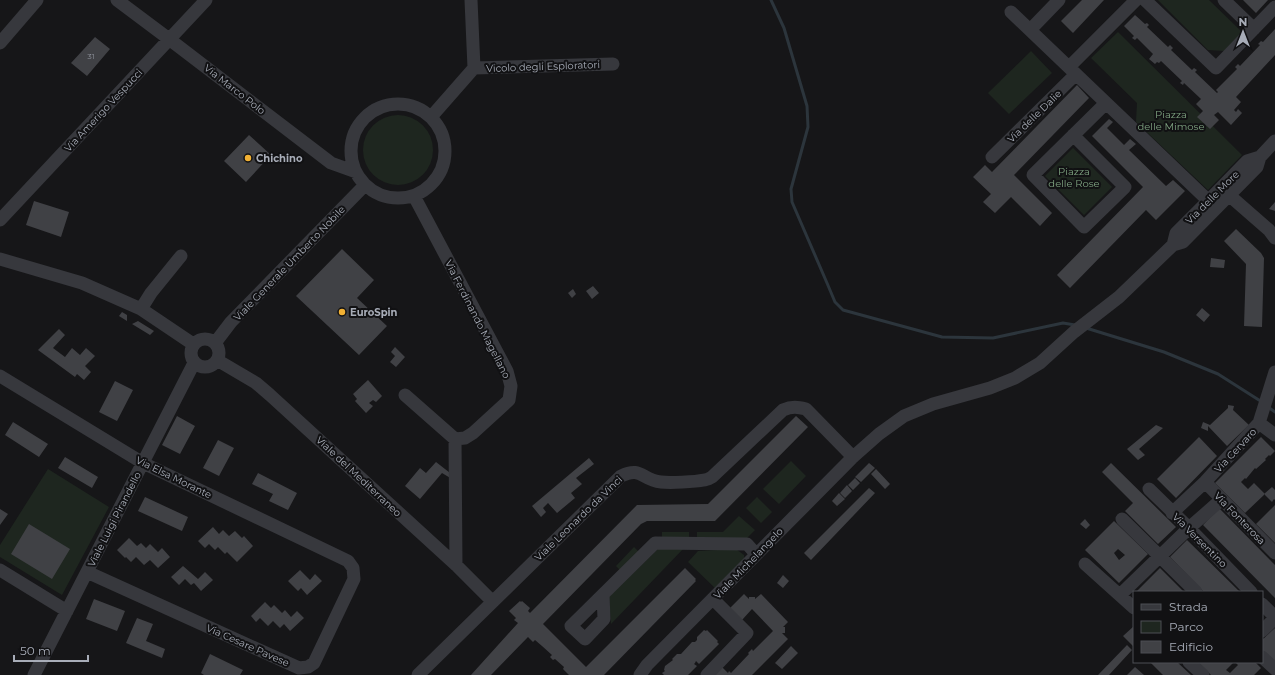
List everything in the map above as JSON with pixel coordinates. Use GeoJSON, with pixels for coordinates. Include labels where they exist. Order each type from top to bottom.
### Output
{"type":"FeatureCollection","features":[{"type":"Feature","properties":{"kind":"street"},"geometry":{"type":"LineString","coordinates":[[0,42],[37,0]]}},
{"type":"Feature","properties":{"kind":"street","name":"Via Marco Polo"},"geometry":{"type":"LineString","coordinates":[[117,0],[169,38],[330,163],[356,172]]}},
{"type":"Feature","properties":{"kind":"street","name":"Via Amerigo Vespucci"},"geometry":{"type":"LineString","coordinates":[[0,220],[206,0]]}},
{"type":"Feature","properties":{"kind":"street"},"geometry":{"type":"LineString","coordinates":[[431,117],[474,68],[471,0]]}},
{"type":"Feature","properties":{"kind":"street"},"geometry":{"type":"LineString","coordinates":[[1030,30],[1059,0]]}},
{"type":"Feature","properties":{"kind":"street","name":"Via delle Dalie"},"geometry":{"type":"LineString","coordinates":[[992,157],[1136,0]]}},
{"type":"Feature","properties":{"kind":"street"},"geometry":{"type":"LineString","coordinates":[[1146,0],[1216,68],[1275,7]]}},
{"type":"Feature","properties":{"kind":"street"},"geometry":{"type":"LineString","coordinates":[[1224,0],[1254,29]]}},
{"type":"Feature","properties":{"kind":"street"},"geometry":{"type":"LineString","coordinates":[[1011,12],[1212,205]]}},
{"type":"Feature","properties":{"kind":"street","name":"Vicolo degli Esploratori"},"geometry":{"type":"LineString","coordinates":[[474,68],[613,64]]}},
{"type":"Feature","properties":{"kind":"street"},"geometry":{"type":"LineString","coordinates":[[1073,135],[1125,187],[1084,227],[1033,175],[1073,135],[1106,103]]}},
{"type":"Feature","properties":{"kind":"street"},"geometry":{"type":"LineString","coordinates":[[390,104],[405,104],[419,108],[431,117],[439,128],[444,140],[445,154],[442,168],[436,179],[426,189],[414,196],[401,198],[388,197],[376,193],[365,185],[356,172],[351,158],[351,144],[356,130],[364,118],[376,109],[390,104]]}},
{"type":"Feature","properties":{"kind":"street","name":"Via delle More"},"geometry":{"type":"LineString","coordinates":[[1119,297],[1173,245],[1183,242],[1225,191],[1247,161],[1260,157],[1275,141]]}},
{"type":"Feature","properties":{"kind":"street","name":"Viale Generale Umberto Nobile"},"geometry":{"type":"LineString","coordinates":[[215,343],[231,322],[365,185]]}},
{"type":"Feature","properties":{"kind":"street"},"geometry":{"type":"LineString","coordinates":[[1225,191],[1269,230],[1275,238]]}},
{"type":"Feature","properties":{"kind":"street","name":"Via Ferdinando Magellano"},"geometry":{"type":"LineString","coordinates":[[414,196],[506,371],[511,386],[509,400],[473,433],[465,438],[455,439]]}},
{"type":"Feature","properties":{"kind":"street"},"geometry":{"type":"LineString","coordinates":[[141,309],[151,293],[181,256]]}},
{"type":"Feature","properties":{"kind":"street"},"geometry":{"type":"LineString","coordinates":[[0,259],[82,283],[141,309],[193,344]]}},
{"type":"Feature","properties":{"kind":"street","name":"Viale Michelangelo"},"geometry":{"type":"LineString","coordinates":[[640,675],[756,554],[855,455],[879,434],[904,416],[932,404],[990,388],[1015,378],[1040,363],[1074,332],[1119,297]]}},
{"type":"Feature","properties":{"kind":"street"},"geometry":{"type":"LineString","coordinates":[[206,338],[215,343],[219,351],[217,360],[211,366],[207,367],[198,365],[194,362],[190,354],[193,344],[206,338]]}},
{"type":"Feature","properties":{"kind":"street","name":"Viale del Mediterraneo"},"geometry":{"type":"LineString","coordinates":[[217,360],[256,383],[456,565],[492,601]]}},
{"type":"Feature","properties":{"kind":"street","name":"Viale Luigi Pirandello"},"geometry":{"type":"LineString","coordinates":[[34,675],[194,362]]}},
{"type":"Feature","properties":{"kind":"street","name":"Via Cervaro"},"geometry":{"type":"LineString","coordinates":[[1172,513],[1205,482],[1259,424],[1275,372]]}},
{"type":"Feature","properties":{"kind":"street","name":"Via Elsa Morante"},"geometry":{"type":"LineString","coordinates":[[0,376],[142,463],[348,561],[354,568]]}},
{"type":"Feature","properties":{"kind":"street"},"geometry":{"type":"LineString","coordinates":[[405,395],[455,439],[456,565]]}},
{"type":"Feature","properties":{"kind":"street","name":"Viale Leonardo da Vinci"},"geometry":{"type":"LineString","coordinates":[[418,675],[621,476],[629,472],[636,472],[648,479],[661,482],[705,480],[712,477],[783,410],[789,407],[806,409],[855,455]]}},
{"type":"Feature","properties":{"kind":"street"},"geometry":{"type":"LineString","coordinates":[[1259,424],[1275,435]]}},
{"type":"Feature","properties":{"kind":"street","name":"Via Fonterosa"},"geometry":{"type":"LineString","coordinates":[[1205,482],[1275,553]]}},
{"type":"Feature","properties":{"kind":"street","name":"Via Versentino"},"geometry":{"type":"LineString","coordinates":[[1149,489],[1189,528],[1249,591]]}},
{"type":"Feature","properties":{"kind":"street"},"geometry":{"type":"LineString","coordinates":[[1120,595],[1189,528],[1222,499]]}},
{"type":"Feature","properties":{"kind":"street"},"geometry":{"type":"LineString","coordinates":[[1122,519],[1195,591]]}},
{"type":"Feature","properties":{"kind":"street"},"geometry":{"type":"LineString","coordinates":[[602,595],[655,544],[747,544],[756,554]]}},
{"type":"Feature","properties":{"kind":"street"},"geometry":{"type":"LineString","coordinates":[[1085,564],[1133,607]]}},
{"type":"Feature","properties":{"kind":"street","name":"Via Cesare Pavese"},"geometry":{"type":"LineString","coordinates":[[87,572],[299,668],[308,667],[314,663],[354,579],[354,568]]}},
{"type":"Feature","properties":{"kind":"street"},"geometry":{"type":"LineString","coordinates":[[0,570],[67,611]]}},
{"type":"Feature","properties":{"kind":"street"},"geometry":{"type":"LineString","coordinates":[[706,675],[747,633],[713,599]]}},
{"type":"Feature","properties":{"kind":"street"},"geometry":{"type":"LineString","coordinates":[[1263,605],[1275,618],[1263,630]]}},
{"type":"Feature","properties":{"kind":"street"},"geometry":{"type":"LineString","coordinates":[[1263,658],[1275,669],[1269,675]]}},
{"type":"Feature","properties":{"kind":"street"},"geometry":{"type":"LineString","coordinates":[[1190,663],[1203,675]]}},
{"type":"Feature","properties":{"kind":"green space"},"geometry":{"type":"Polygon","coordinates":[[[1158,0],[1209,0],[1243,33],[1224,51],[1208,50],[1158,0]]]}},
{"type":"Feature","properties":{"kind":"green space","name":"Piazza delle Mimose"},"geometry":{"type":"Polygon","coordinates":[[[1118,32],[1242,155],[1208,190],[1136,122],[1137,103],[1091,58],[1118,32]]]}},
{"type":"Feature","properties":{"kind":"green space"},"geometry":{"type":"Polygon","coordinates":[[[1031,51],[1052,73],[1009,114],[988,93],[1031,51]]]}},
{"type":"Feature","properties":{"kind":"green space"},"geometry":{"type":"Polygon","coordinates":[[[398,115],[417,121],[427,131],[433,150],[427,169],[417,179],[398,185],[379,179],[369,169],[363,150],[369,131],[379,121],[398,115]]]}},
{"type":"Feature","properties":{"kind":"green space","name":"Piazza delle Rose"},"geometry":{"type":"Polygon","coordinates":[[[1073,148],[1112,187],[1084,215],[1045,176],[1073,148]]]}},
{"type":"Feature","properties":{"kind":"green space"},"geometry":{"type":"Polygon","coordinates":[[[791,461],[806,476],[779,504],[763,489],[791,461]]]}},
{"type":"Feature","properties":{"kind":"green space"},"geometry":{"type":"Polygon","coordinates":[[[48,469],[109,507],[62,595],[0,557],[0,545],[48,469]]]}},
{"type":"Feature","properties":{"kind":"green space"},"geometry":{"type":"Polygon","coordinates":[[[757,497],[772,512],[761,523],[746,508],[757,497]]]}},
{"type":"Feature","properties":{"kind":"green space"},"geometry":{"type":"Polygon","coordinates":[[[739,516],[755,530],[746,539],[697,539],[697,532],[723,532],[739,516]]]}},
{"type":"Feature","properties":{"kind":"green space"},"geometry":{"type":"Polygon","coordinates":[[[662,532],[689,532],[689,539],[662,539],[662,532]]]}},
{"type":"Feature","properties":{"kind":"green space"},"geometry":{"type":"Polygon","coordinates":[[[634,547],[639,552],[621,571],[616,566],[634,547]]]}},
{"type":"Feature","properties":{"kind":"green space"},"geometry":{"type":"Polygon","coordinates":[[[684,548],[611,624],[609,597],[658,549],[684,548]]]}},
{"type":"Feature","properties":{"kind":"green space"},"geometry":{"type":"Polygon","coordinates":[[[736,549],[744,555],[744,561],[716,589],[688,562],[698,551],[736,549]]]}},
{"type":"Feature","properties":{"kind":"building"},"geometry":{"type":"Polygon","coordinates":[[[1082,0],[1104,0],[1073,33],[1061,21],[1082,0]]]}},
{"type":"Feature","properties":{"kind":"building"},"geometry":{"type":"Polygon","coordinates":[[[1243,0],[1268,0],[1256,13],[1243,0]]]}},
{"type":"Feature","properties":{"kind":"building"},"geometry":{"type":"Polygon","coordinates":[[[1135,15],[1145,24],[1147,23],[1149,25],[1147,27],[1168,47],[1170,45],[1173,48],[1171,50],[1192,70],[1194,68],[1197,70],[1195,72],[1217,93],[1218,92],[1216,90],[1237,69],[1235,67],[1238,64],[1240,66],[1260,45],[1258,44],[1261,41],[1263,42],[1275,29],[1275,55],[1236,97],[1241,102],[1234,110],[1236,112],[1238,109],[1242,113],[1231,125],[1218,112],[1214,115],[1219,120],[1210,129],[1197,117],[1203,111],[1196,104],[1201,99],[1184,83],[1183,85],[1180,83],[1182,81],[1161,61],[1155,64],[1149,59],[1153,54],[1137,38],[1135,40],[1132,38],[1134,36],[1124,26],[1135,15]]]}},
{"type":"Feature","properties":{"kind":"building"},"geometry":{"type":"Polygon","coordinates":[[[95,37],[110,49],[87,76],[71,63],[95,37]]]}},
{"type":"Feature","properties":{"kind":"building"},"geometry":{"type":"Polygon","coordinates":[[[1077,85],[1089,98],[1014,175],[1052,213],[1040,226],[1011,197],[995,213],[983,202],[991,194],[973,177],[985,165],[992,172],[1077,85]]]}},
{"type":"Feature","properties":{"kind":"building"},"geometry":{"type":"Polygon","coordinates":[[[1109,119],[1113,122],[1107,128],[1124,145],[1130,139],[1136,144],[1129,150],[1166,186],[1173,180],[1185,191],[1156,220],[1146,210],[1070,288],[1057,275],[1143,187],[1092,136],[1109,119]]]}},
{"type":"Feature","properties":{"kind":"building","name":"Chichino"},"geometry":{"type":"Polygon","coordinates":[[[249,135],[271,155],[246,182],[224,161],[249,135]]]}},
{"type":"Feature","properties":{"kind":"building"},"geometry":{"type":"Polygon","coordinates":[[[34,201],[69,212],[61,237],[26,225],[34,201]]]}},
{"type":"Feature","properties":{"kind":"building"},"geometry":{"type":"Polygon","coordinates":[[[1275,202],[1275,211],[1269,209],[1275,202]]]}},
{"type":"Feature","properties":{"kind":"building"},"geometry":{"type":"Polygon","coordinates":[[[1236,229],[1261,253],[1264,258],[1262,327],[1244,326],[1246,264],[1224,241],[1236,229]]]}},
{"type":"Feature","properties":{"kind":"building","name":"EuroSpin"},"geometry":{"type":"Polygon","coordinates":[[[342,249],[374,280],[357,298],[387,326],[359,355],[296,296],[342,249]]]}},
{"type":"Feature","properties":{"kind":"building"},"geometry":{"type":"Polygon","coordinates":[[[1211,258],[1225,260],[1224,268],[1210,267],[1211,258]]]}},
{"type":"Feature","properties":{"kind":"building"},"geometry":{"type":"Polygon","coordinates":[[[593,286],[599,293],[592,299],[586,291],[593,286]]]}},
{"type":"Feature","properties":{"kind":"building"},"geometry":{"type":"Polygon","coordinates":[[[573,289],[576,294],[572,298],[568,293],[573,289]]]}},
{"type":"Feature","properties":{"kind":"building"},"geometry":{"type":"Polygon","coordinates":[[[1202,308],[1210,315],[1204,322],[1196,315],[1202,308]]]}},
{"type":"Feature","properties":{"kind":"building"},"geometry":{"type":"Polygon","coordinates":[[[122,312],[127,315],[127,321],[119,316],[122,312]]]}},
{"type":"Feature","properties":{"kind":"building"},"geometry":{"type":"Polygon","coordinates":[[[138,321],[154,331],[150,335],[132,324],[138,321]]]}},
{"type":"Feature","properties":{"kind":"building"},"geometry":{"type":"Polygon","coordinates":[[[59,329],[65,335],[53,348],[65,357],[72,348],[80,355],[86,348],[95,356],[85,366],[91,372],[84,380],[77,374],[75,377],[38,350],[59,329]]]}},
{"type":"Feature","properties":{"kind":"building"},"geometry":{"type":"Polygon","coordinates":[[[395,347],[405,357],[396,367],[390,362],[395,356],[391,352],[395,347]]]}},
{"type":"Feature","properties":{"kind":"building"},"geometry":{"type":"Polygon","coordinates":[[[368,380],[382,396],[376,402],[373,400],[369,403],[373,406],[366,413],[355,401],[357,399],[353,394],[368,380]]]}},
{"type":"Feature","properties":{"kind":"building"},"geometry":{"type":"Polygon","coordinates":[[[115,381],[133,390],[117,421],[99,412],[115,381]]]}},
{"type":"Feature","properties":{"kind":"building"},"geometry":{"type":"Polygon","coordinates":[[[1228,405],[1234,406],[1233,410],[1249,425],[1227,446],[1208,426],[1208,431],[1201,428],[1203,422],[1210,425],[1228,408],[1228,405]]]}},
{"type":"Feature","properties":{"kind":"building"},"geometry":{"type":"Polygon","coordinates":[[[177,416],[195,426],[180,454],[162,445],[177,416]]]}},
{"type":"Feature","properties":{"kind":"building"},"geometry":{"type":"Polygon","coordinates":[[[796,416],[808,427],[715,521],[647,521],[641,524],[543,624],[586,667],[685,568],[696,579],[696,581],[604,675],[569,675],[563,669],[564,667],[555,659],[553,660],[550,657],[552,655],[535,640],[533,642],[528,637],[491,675],[471,675],[518,623],[514,620],[516,618],[509,611],[520,601],[522,601],[530,608],[528,611],[530,613],[637,505],[708,504],[796,416]]]}},
{"type":"Feature","properties":{"kind":"building"},"geometry":{"type":"Polygon","coordinates":[[[13,422],[48,444],[39,457],[5,435],[13,422]]]}},
{"type":"Feature","properties":{"kind":"building"},"geometry":{"type":"Polygon","coordinates":[[[1156,425],[1163,428],[1139,449],[1145,455],[1138,460],[1127,449],[1156,425]]]}},
{"type":"Feature","properties":{"kind":"building"},"geometry":{"type":"Polygon","coordinates":[[[1199,437],[1217,456],[1176,498],[1157,479],[1199,437]]]}},
{"type":"Feature","properties":{"kind":"building"},"geometry":{"type":"Polygon","coordinates":[[[1261,437],[1275,451],[1241,482],[1248,489],[1254,483],[1265,494],[1245,513],[1215,483],[1261,437]]]}},
{"type":"Feature","properties":{"kind":"building"},"geometry":{"type":"Polygon","coordinates":[[[218,440],[234,448],[219,476],[203,468],[218,440]]]}},
{"type":"Feature","properties":{"kind":"building"},"geometry":{"type":"Polygon","coordinates":[[[65,457],[98,477],[92,488],[58,468],[65,457]]]}},
{"type":"Feature","properties":{"kind":"building"},"geometry":{"type":"Polygon","coordinates":[[[589,458],[594,464],[576,478],[582,484],[571,493],[575,498],[557,513],[548,503],[543,508],[546,512],[541,517],[532,506],[589,458]]]}},
{"type":"Feature","properties":{"kind":"building"},"geometry":{"type":"Polygon","coordinates":[[[436,462],[454,476],[452,479],[442,473],[420,499],[405,486],[420,468],[426,473],[436,462]]]}},
{"type":"Feature","properties":{"kind":"building"},"geometry":{"type":"Polygon","coordinates":[[[869,463],[875,468],[861,482],[855,477],[869,463]]]}},
{"type":"Feature","properties":{"kind":"building"},"geometry":{"type":"Polygon","coordinates":[[[1111,463],[1176,527],[1158,544],[1125,511],[1133,503],[1102,472],[1111,463]]]}},
{"type":"Feature","properties":{"kind":"building"},"geometry":{"type":"Polygon","coordinates":[[[876,469],[890,484],[885,489],[871,474],[876,469]]]}},
{"type":"Feature","properties":{"kind":"building"},"geometry":{"type":"Polygon","coordinates":[[[258,473],[297,493],[288,510],[269,501],[273,494],[252,484],[258,473]]]}},
{"type":"Feature","properties":{"kind":"building"},"geometry":{"type":"Polygon","coordinates":[[[855,478],[860,483],[853,490],[848,485],[855,478]]]}},
{"type":"Feature","properties":{"kind":"building"},"geometry":{"type":"Polygon","coordinates":[[[847,485],[852,491],[845,498],[840,493],[847,485]]]}},
{"type":"Feature","properties":{"kind":"building"},"geometry":{"type":"Polygon","coordinates":[[[1272,487],[1275,490],[1275,500],[1274,499],[1272,502],[1264,494],[1272,487]]]}},
{"type":"Feature","properties":{"kind":"building"},"geometry":{"type":"Polygon","coordinates":[[[869,488],[875,493],[811,560],[804,553],[869,488]]]}},
{"type":"Feature","properties":{"kind":"building"},"geometry":{"type":"Polygon","coordinates":[[[839,493],[845,499],[837,506],[832,501],[839,493]]]}},
{"type":"Feature","properties":{"kind":"building"},"geometry":{"type":"Polygon","coordinates":[[[145,497],[188,517],[182,531],[138,511],[145,497]]]}},
{"type":"Feature","properties":{"kind":"building"},"geometry":{"type":"Polygon","coordinates":[[[1275,505],[1275,543],[1256,524],[1275,505]]]}},
{"type":"Feature","properties":{"kind":"building"},"geometry":{"type":"Polygon","coordinates":[[[1219,508],[1275,565],[1275,598],[1203,525],[1219,508]]]}},
{"type":"Feature","properties":{"kind":"building"},"geometry":{"type":"Polygon","coordinates":[[[0,509],[8,514],[0,525],[0,509]]]}},
{"type":"Feature","properties":{"kind":"building"},"geometry":{"type":"Polygon","coordinates":[[[1085,519],[1090,525],[1086,529],[1080,524],[1085,519]]]}},
{"type":"Feature","properties":{"kind":"building"},"geometry":{"type":"Polygon","coordinates":[[[1114,521],[1148,554],[1119,583],[1085,550],[1114,521]],[[1118,549],[1114,553],[1119,560],[1125,555],[1118,549]]]}},
{"type":"Feature","properties":{"kind":"building"},"geometry":{"type":"Polygon","coordinates":[[[29,524],[70,549],[52,579],[11,554],[29,524]]]}},
{"type":"Feature","properties":{"kind":"building"},"geometry":{"type":"Polygon","coordinates":[[[213,527],[219,534],[223,530],[229,536],[235,531],[242,538],[244,536],[253,546],[237,562],[227,552],[225,554],[218,547],[215,550],[209,544],[205,548],[198,541],[213,527]]]}},
{"type":"Feature","properties":{"kind":"building"},"geometry":{"type":"Polygon","coordinates":[[[129,538],[137,546],[141,543],[146,548],[150,544],[158,552],[162,548],[170,557],[158,568],[150,560],[144,565],[136,557],[131,562],[117,550],[129,538]]]}},
{"type":"Feature","properties":{"kind":"building"},"geometry":{"type":"Polygon","coordinates":[[[1187,540],[1239,591],[1203,591],[1170,557],[1187,540]]]}},
{"type":"Feature","properties":{"kind":"building"},"geometry":{"type":"Polygon","coordinates":[[[183,566],[198,579],[205,572],[213,580],[201,591],[194,583],[191,585],[185,579],[179,585],[171,577],[183,566]]]}},
{"type":"Feature","properties":{"kind":"building"},"geometry":{"type":"Polygon","coordinates":[[[1160,568],[1183,591],[1137,591],[1160,568]]]}},
{"type":"Feature","properties":{"kind":"building"},"geometry":{"type":"Polygon","coordinates":[[[300,570],[310,580],[315,574],[322,581],[307,595],[301,588],[298,591],[288,581],[300,570]]]}},
{"type":"Feature","properties":{"kind":"building"},"geometry":{"type":"Polygon","coordinates":[[[783,575],[789,581],[783,588],[777,583],[783,575]]]}},
{"type":"Feature","properties":{"kind":"building"},"geometry":{"type":"Polygon","coordinates":[[[744,594],[749,599],[749,597],[755,597],[755,599],[761,594],[788,622],[783,627],[785,627],[785,633],[782,633],[788,639],[752,675],[715,675],[722,667],[728,673],[729,671],[731,673],[752,649],[753,651],[773,631],[752,609],[742,620],[730,608],[744,594]]]}},
{"type":"Feature","properties":{"kind":"building"},"geometry":{"type":"Polygon","coordinates":[[[94,599],[125,611],[117,631],[86,619],[94,599]]]}},
{"type":"Feature","properties":{"kind":"building"},"geometry":{"type":"Polygon","coordinates":[[[265,602],[271,608],[274,605],[282,613],[285,610],[291,617],[297,611],[304,618],[290,631],[284,624],[280,628],[273,621],[268,626],[260,618],[256,622],[251,616],[265,602]]]}},
{"type":"Feature","properties":{"kind":"building"},"geometry":{"type":"Polygon","coordinates":[[[137,618],[153,624],[146,641],[165,649],[162,658],[126,643],[137,618]]]}},
{"type":"Feature","properties":{"kind":"building"},"geometry":{"type":"Polygon","coordinates":[[[1133,627],[1133,646],[1123,636],[1133,627]]]}},
{"type":"Feature","properties":{"kind":"building"},"geometry":{"type":"Polygon","coordinates":[[[1275,628],[1275,663],[1263,651],[1263,639],[1275,628]]]}},
{"type":"Feature","properties":{"kind":"building"},"geometry":{"type":"Polygon","coordinates":[[[704,630],[707,630],[719,644],[699,664],[696,661],[694,664],[697,666],[688,675],[664,675],[662,673],[665,671],[665,666],[673,660],[672,659],[677,654],[681,654],[692,642],[695,642],[697,637],[704,630]]]}},
{"type":"Feature","properties":{"kind":"building"},"geometry":{"type":"Polygon","coordinates":[[[1127,645],[1132,650],[1109,675],[1098,675],[1127,645]]]}},
{"type":"Feature","properties":{"kind":"building"},"geometry":{"type":"Polygon","coordinates":[[[791,646],[798,653],[782,669],[775,663],[791,646]]]}},
{"type":"Feature","properties":{"kind":"building"},"geometry":{"type":"Polygon","coordinates":[[[210,654],[243,670],[240,675],[204,675],[201,673],[210,654]]]}},
{"type":"Feature","properties":{"kind":"building"},"geometry":{"type":"Polygon","coordinates":[[[1151,663],[1178,663],[1191,675],[1163,675],[1151,663]]]}},
{"type":"Feature","properties":{"kind":"building"},"geometry":{"type":"Polygon","coordinates":[[[1199,663],[1233,663],[1226,670],[1230,673],[1238,665],[1236,663],[1256,663],[1261,668],[1254,675],[1211,675],[1199,663]]]}},
{"type":"Feature","properties":{"kind":"building"},"geometry":{"type":"Polygon","coordinates":[[[1135,667],[1144,675],[1127,675],[1135,667]]]}},
{"type":"Feature","properties":{"kind":"waterway"},"geometry":{"type":"LineString","coordinates":[[771,0],[784,28],[807,106],[808,127],[791,189],[792,202],[835,302],[843,310],[942,337],[993,338],[1063,323],[1075,325]]}},
{"type":"Feature","properties":{"kind":"waterway"},"geometry":{"type":"LineString","coordinates":[[1086,328],[1164,352],[1218,374],[1262,402]]}},
{"type":"Feature","properties":{"kind":"waterway"},"geometry":{"type":"LineString","coordinates":[[1268,407],[1275,412]]}},
{"type":"Feature","properties":{"kind":"place","name":"Chichino"},"geometry":{"type":"Point","coordinates":[248,158]}},
{"type":"Feature","properties":{"kind":"place","name":"EuroSpin"},"geometry":{"type":"Point","coordinates":[342,312]}}]}
